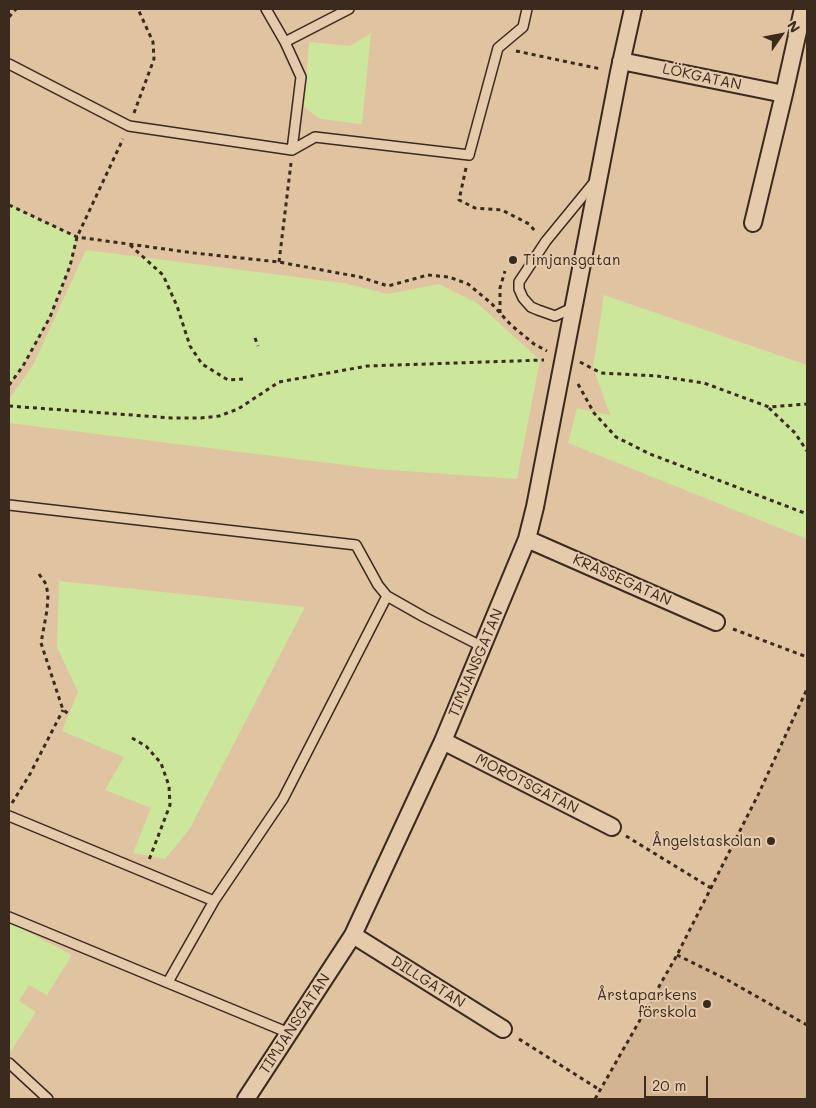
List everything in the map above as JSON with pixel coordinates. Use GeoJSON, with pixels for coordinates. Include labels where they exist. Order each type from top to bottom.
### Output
{"type":"FeatureCollection","features":[{"type":"Feature","properties":{"kind":"street","name":"TIMJANSGATAN"},"geometry":{"type":"LineString","coordinates":[[246,1099],[353,934],[443,741],[527,539],[620,66],[633,9]]}},
{"type":"Feature","properties":{"kind":"street"},"geometry":{"type":"LineString","coordinates":[[753,223],[803,9]]}},
{"type":"Feature","properties":{"kind":"street","name":"LÖKGATAN"},"geometry":{"type":"LineString","coordinates":[[620,66],[784,94]]}},
{"type":"Feature","properties":{"kind":"street","name":"KRASSEGATAN"},"geometry":{"type":"LineString","coordinates":[[527,539],[716,622]]}},
{"type":"Feature","properties":{"kind":"street","name":"MOROTSGATAN"},"geometry":{"type":"LineString","coordinates":[[443,741],[612,827]]}},
{"type":"Feature","properties":{"kind":"street","name":"DILLGATAN"},"geometry":{"type":"LineString","coordinates":[[353,934],[503,1029]]}},
{"type":"Feature","properties":{"kind":"lane"},"geometry":{"type":"LineString","coordinates":[[266,9],[285,42],[301,77],[292,150]]}},
{"type":"Feature","properties":{"kind":"lane"},"geometry":{"type":"LineString","coordinates":[[285,42],[349,9]]}},
{"type":"Feature","properties":{"kind":"lane"},"geometry":{"type":"LineString","coordinates":[[9,64],[129,126],[292,150],[315,136],[469,155],[498,48],[523,27],[527,9]]}},
{"type":"Feature","properties":{"kind":"lane"},"geometry":{"type":"LineString","coordinates":[[572,308],[555,316],[531,307],[523,298],[518,282],[546,241],[598,177]]}},
{"type":"Feature","properties":{"kind":"lane"},"geometry":{"type":"LineString","coordinates":[[9,505],[356,545],[378,585],[387,596],[483,647]]}},
{"type":"Feature","properties":{"kind":"lane"},"geometry":{"type":"LineString","coordinates":[[168,982],[214,901],[283,799],[387,596]]}},
{"type":"Feature","properties":{"kind":"lane"},"geometry":{"type":"LineString","coordinates":[[9,816],[214,901]]}},
{"type":"Feature","properties":{"kind":"lane"},"geometry":{"type":"LineString","coordinates":[[9,917],[289,1033]]}},
{"type":"Feature","properties":{"kind":"lane"},"geometry":{"type":"LineString","coordinates":[[9,1064],[48,1099]]}},
{"type":"Feature","properties":{"kind":"path"},"geometry":{"type":"LineString","coordinates":[[9,17],[16,9]]}},
{"type":"Feature","properties":{"kind":"path"},"geometry":{"type":"LineString","coordinates":[[498,48],[620,66]]}},
{"type":"Feature","properties":{"kind":"path"},"geometry":{"type":"LineString","coordinates":[[279,262],[292,150]]}},
{"type":"Feature","properties":{"kind":"path"},"geometry":{"type":"LineString","coordinates":[[469,155],[460,200],[475,208],[502,210],[529,224],[546,241]]}},
{"type":"Feature","properties":{"kind":"path"},"geometry":{"type":"LineString","coordinates":[[9,205],[77,237],[279,262],[360,277],[388,286],[428,275],[449,277],[468,284],[534,344],[563,360],[594,413],[616,437],[650,454],[807,514]]}},
{"type":"Feature","properties":{"kind":"path"},"geometry":{"type":"LineString","coordinates":[[9,385],[24,366],[50,317],[70,266],[77,237]]}},
{"type":"Feature","properties":{"kind":"path"},"geometry":{"type":"LineString","coordinates":[[130,244],[162,275],[177,306],[190,346],[202,364],[228,380],[243,379]]}},
{"type":"Feature","properties":{"kind":"path"},"geometry":{"type":"LineString","coordinates":[[500,314],[500,288],[505,271]]}},
{"type":"Feature","properties":{"kind":"path"},"geometry":{"type":"LineString","coordinates":[[255,338],[258,346]]}},
{"type":"Feature","properties":{"kind":"path"},"geometry":{"type":"LineString","coordinates":[[9,406],[172,418],[202,418],[219,416],[238,409],[280,382],[367,366],[563,360],[582,362],[601,373],[657,376],[704,383],[769,407],[795,433],[807,451]]}},
{"type":"Feature","properties":{"kind":"path"},"geometry":{"type":"LineString","coordinates":[[769,407],[807,404]]}},
{"type":"Feature","properties":{"kind":"path"},"geometry":{"type":"LineString","coordinates":[[39,574],[46,584],[48,595],[41,643],[63,710],[69,714]]}},
{"type":"Feature","properties":{"kind":"path"},"geometry":{"type":"LineString","coordinates":[[716,622],[807,657]]}},
{"type":"Feature","properties":{"kind":"path"},"geometry":{"type":"LineString","coordinates":[[595,1099],[677,954],[758,795],[807,689]]}},
{"type":"Feature","properties":{"kind":"path"},"geometry":{"type":"LineString","coordinates":[[9,816],[63,710]]}},
{"type":"Feature","properties":{"kind":"path"},"geometry":{"type":"LineString","coordinates":[[132,738],[146,746],[161,763],[169,786],[170,805],[144,872]]}},
{"type":"Feature","properties":{"kind":"path"},"geometry":{"type":"LineString","coordinates":[[612,827],[711,888]]}},
{"type":"Feature","properties":{"kind":"path"},"geometry":{"type":"LineString","coordinates":[[677,954],[807,1025]]}},
{"type":"Feature","properties":{"kind":"path"},"geometry":{"type":"LineString","coordinates":[[503,1029],[600,1090]]}},
{"type":"Feature","properties":{"kind":"shaded area"},"geometry":{"type":"Polygon","coordinates":[[[807,689],[807,1099],[595,1099],[677,955],[758,795],[807,689]]]}},
{"type":"Feature","properties":{"kind":"green space"},"geometry":{"type":"Polygon","coordinates":[[[371,33],[362,124],[320,119],[304,107],[309,42],[350,46],[371,33]]]}},
{"type":"Feature","properties":{"kind":"green space"},"geometry":{"type":"Polygon","coordinates":[[[9,205],[77,237],[70,266],[50,317],[23,366],[9,385],[9,205]]]}},
{"type":"Feature","properties":{"kind":"green space"},"geometry":{"type":"Polygon","coordinates":[[[86,250],[343,283],[388,294],[439,284],[477,303],[540,360],[517,479],[376,469],[9,423],[9,399],[33,365],[86,250]]]}},
{"type":"Feature","properties":{"kind":"green space"},"geometry":{"type":"Polygon","coordinates":[[[604,295],[807,365],[807,539],[568,443],[577,408],[610,415],[593,367],[604,295]]]}},
{"type":"Feature","properties":{"kind":"green space"},"geometry":{"type":"Polygon","coordinates":[[[59,581],[305,607],[189,830],[165,859],[133,853],[151,808],[105,790],[124,757],[62,731],[78,692],[57,647],[59,581]]]}},
{"type":"Feature","properties":{"kind":"green space"},"geometry":{"type":"Polygon","coordinates":[[[9,922],[72,955],[47,995],[29,985],[19,1001],[36,1012],[9,1054],[9,922]]]}},
{"type":"Feature","properties":{"kind":"place","name":"Timjansgatan"},"geometry":{"type":"Point","coordinates":[513,260]}},
{"type":"Feature","properties":{"kind":"place","name":"Ångelstaskolan"},"geometry":{"type":"Point","coordinates":[771,841]}},
{"type":"Feature","properties":{"kind":"place","name":"Årstaparkens förskola"},"geometry":{"type":"Point","coordinates":[707,1004]}}]}
